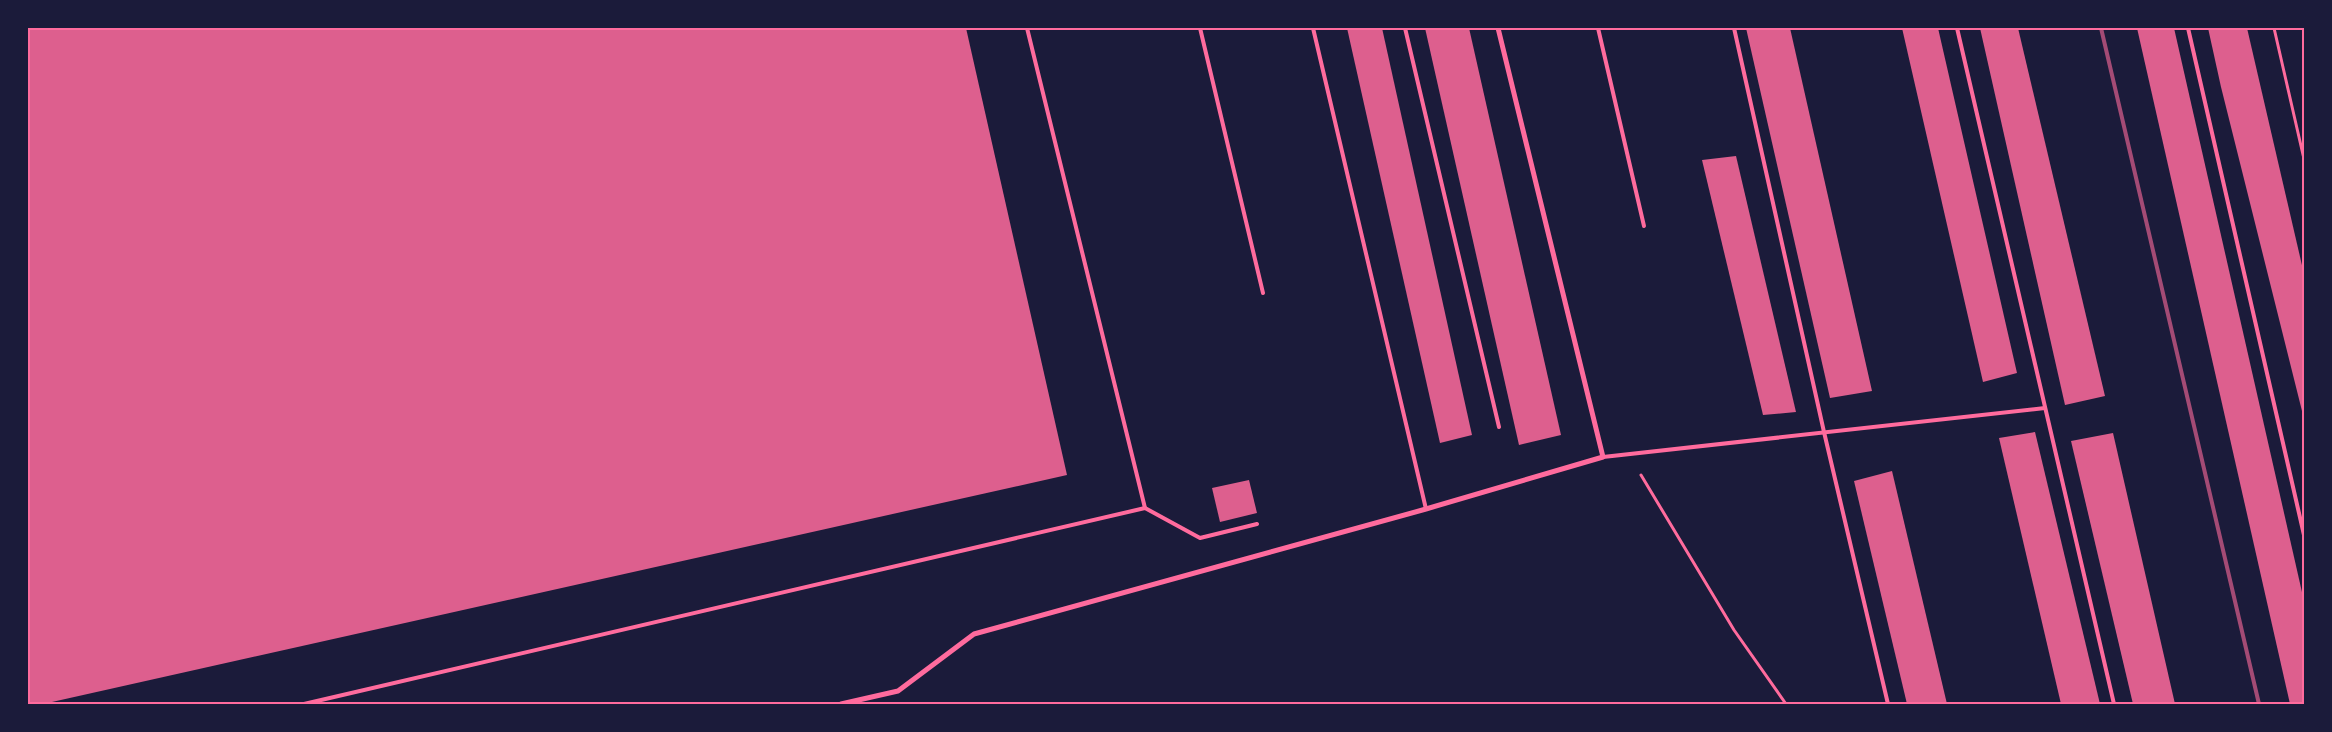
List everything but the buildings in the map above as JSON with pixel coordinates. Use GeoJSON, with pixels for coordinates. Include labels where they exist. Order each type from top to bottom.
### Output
{"type":"FeatureCollection","features":[{"type":"Feature","properties":{"kind":"street"},"geometry":{"type":"LineString","coordinates":[[841,704],[898,690],[974,634],[1426,509],[1603,457],[1498,28]]}},
{"type":"Feature","properties":{"kind":"lane"},"geometry":{"type":"LineString","coordinates":[[1027,28],[1145,508]]}},
{"type":"Feature","properties":{"kind":"lane"},"geometry":{"type":"LineString","coordinates":[[1200,28],[1263,293]]}},
{"type":"Feature","properties":{"kind":"lane"},"geometry":{"type":"LineString","coordinates":[[1313,28],[1426,509]]}},
{"type":"Feature","properties":{"kind":"lane"},"geometry":{"type":"LineString","coordinates":[[1405,28],[1499,427]]}},
{"type":"Feature","properties":{"kind":"lane"},"geometry":{"type":"LineString","coordinates":[[1598,28],[1644,226]]}},
{"type":"Feature","properties":{"kind":"lane"},"geometry":{"type":"LineString","coordinates":[[1734,28],[1824,432],[1888,704]]}},
{"type":"Feature","properties":{"kind":"lane"},"geometry":{"type":"LineString","coordinates":[[1958,28],[2114,704]]}},
{"type":"Feature","properties":{"kind":"lane"},"geometry":{"type":"LineString","coordinates":[[2188,28],[2304,535]]}},
{"type":"Feature","properties":{"kind":"lane"},"geometry":{"type":"LineString","coordinates":[[1603,457],[2045,408]]}},
{"type":"Feature","properties":{"kind":"lane"},"geometry":{"type":"LineString","coordinates":[[304,704],[1145,508],[1200,538],[1257,524]]}},
{"type":"Feature","properties":{"kind":"path"},"geometry":{"type":"LineString","coordinates":[[2274,28],[2304,159]]}},
{"type":"Feature","properties":{"kind":"path"},"geometry":{"type":"LineString","coordinates":[[1630,454],[1652,495],[1734,630],[1786,704]]}},
{"type":"Feature","properties":{"kind":"railway"},"geometry":{"type":"LineString","coordinates":[[2101,28],[2259,704]]}}]}
